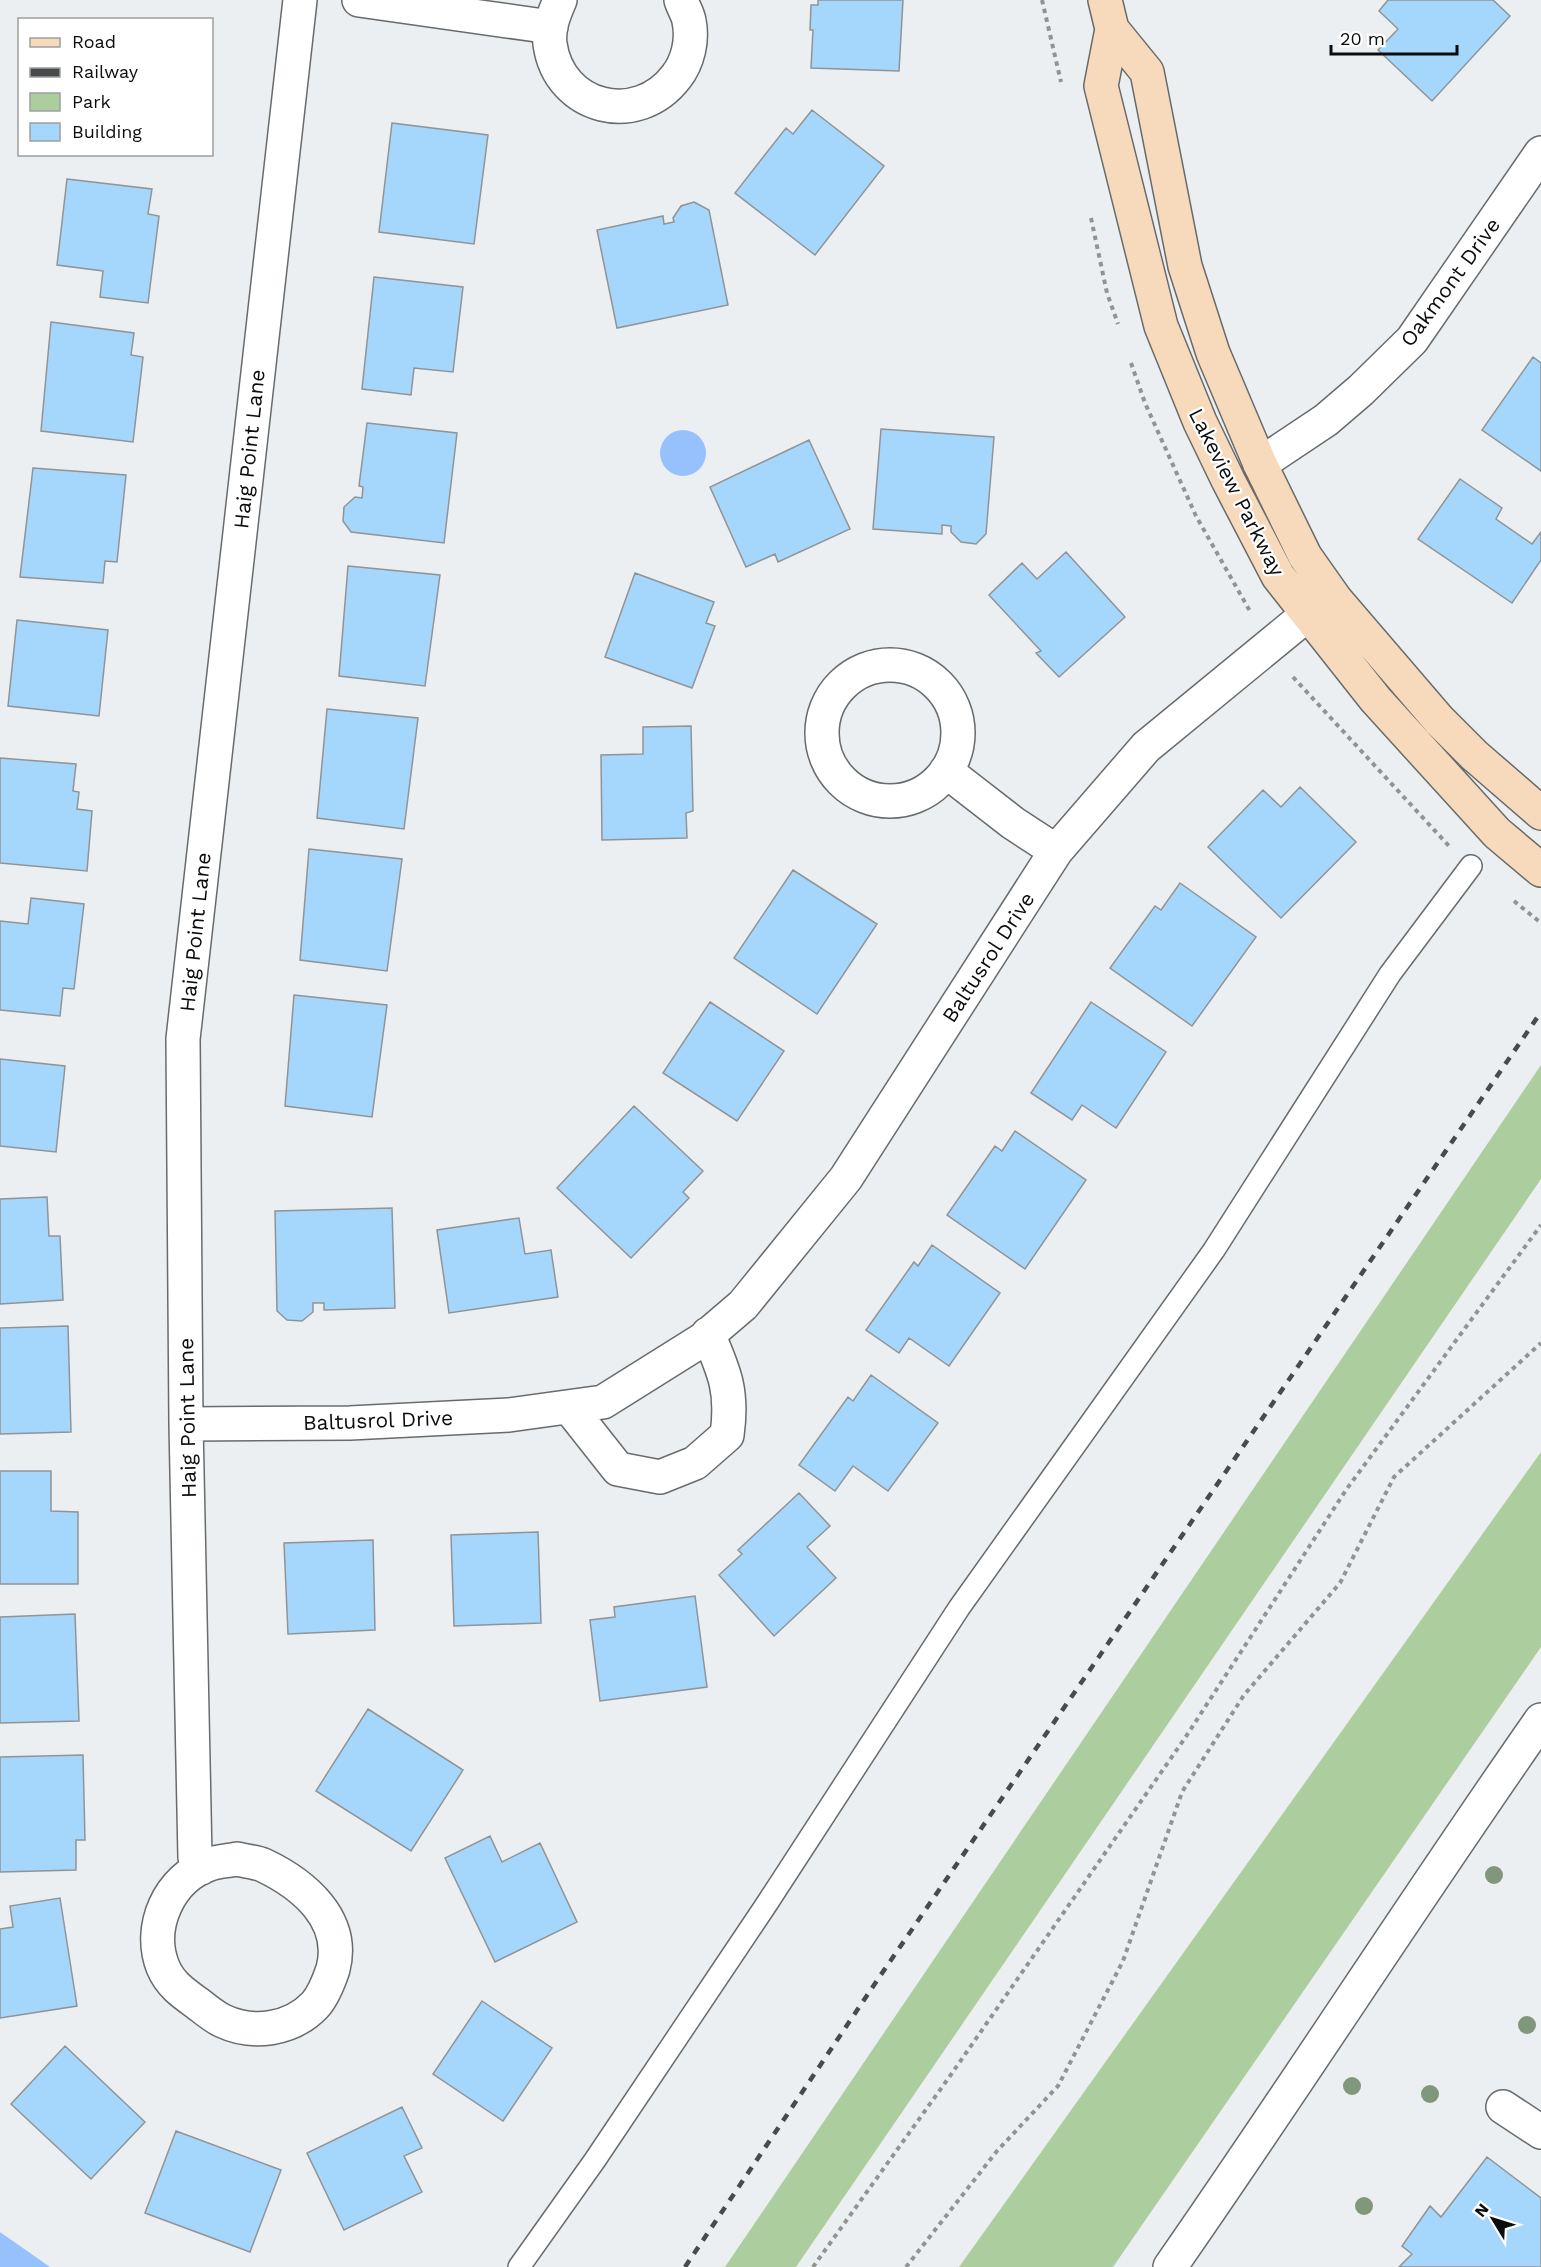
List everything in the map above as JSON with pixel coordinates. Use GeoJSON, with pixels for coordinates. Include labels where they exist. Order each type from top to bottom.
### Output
{"type":"FeatureCollection","features":[{"type":"Feature","properties":{"kind":"street","name":"Haig Point Lane"},"geometry":{"type":"LineString","coordinates":[[201,1868],[195,1858],[186,1424],[183,1038],[300,0]]}},
{"type":"Feature","properties":{"kind":"street"},"geometry":{"type":"LineString","coordinates":[[359,0],[555,13],[550,42],[555,64],[567,84],[584,98],[606,106],[629,107],[651,100],[669,87],[684,68],[690,45],[689,21],[681,0]]}},
{"type":"Feature","properties":{"kind":"street","name":"Lakeview Parkway"},"geometry":{"type":"LineString","coordinates":[[1109,15],[1147,72],[1185,266],[1214,353],[1260,464],[1305,556],[1336,600],[1439,720],[1474,755],[1541,813]]}},
{"type":"Feature","properties":{"kind":"street","name":"Lakeview Parkway"},"geometry":{"type":"LineString","coordinates":[[1109,15],[1101,86],[1161,326],[1200,422],[1228,480],[1278,576],[1376,700],[1497,833],[1541,870]]}},
{"type":"Feature","properties":{"kind":"street","name":"Oakmont Drive"},"geometry":{"type":"LineString","coordinates":[[1260,464],[1326,420],[1361,390],[1412,339],[1541,153]]}},
{"type":"Feature","properties":{"kind":"street","name":"Baltusrol Drive"},"geometry":{"type":"LineString","coordinates":[[186,1424],[350,1423],[510,1415],[603,1402],[708,1334],[743,1305],[846,1178],[1056,851],[1146,747],[1308,614]]}},
{"type":"Feature","properties":{"kind":"street"},"geometry":{"type":"LineString","coordinates":[[891,664],[914,668],[934,679],[949,697],[957,718],[959,741],[953,762],[946,771],[939,780],[922,793],[901,801],[879,801],[858,794],[840,780],[828,762],[821,740],[823,716],[832,695],[848,678],[868,667],[891,664]]}},
{"type":"Feature","properties":{"kind":"street"},"geometry":{"type":"LineString","coordinates":[[946,771],[1013,823],[1056,851]]}},
{"type":"Feature","properties":{"kind":"street"},"geometry":{"type":"LineString","coordinates":[[569,1407],[618,1469],[660,1477],[695,1463],[727,1436],[730,1408],[723,1369],[708,1334]]}},
{"type":"Feature","properties":{"kind":"street"},"geometry":{"type":"LineString","coordinates":[[1170,2267],[1541,1720]]}},
{"type":"Feature","properties":{"kind":"street"},"geometry":{"type":"LineString","coordinates":[[237,1859],[262,1864],[308,1893],[324,1912],[333,1935],[335,1960],[329,1984],[315,2005],[295,2020],[272,2029],[247,2029],[222,2021],[177,1990],[163,1968],[157,1943],[160,1917],[170,1894],[188,1875],[201,1868],[211,1863],[237,1859]]}},
{"type":"Feature","properties":{"kind":"street"},"geometry":{"type":"LineString","coordinates":[[1503,2107],[1541,2132]]}},
{"type":"Feature","properties":{"kind":"lane"},"geometry":{"type":"LineString","coordinates":[[519,2267],[595,2160],[766,1905],[959,1608],[1214,1250],[1390,974],[1471,866]]}},
{"type":"Feature","properties":{"kind":"path"},"geometry":{"type":"LineString","coordinates":[[1293,677],[1450,848],[1541,924]]}},
{"type":"Feature","properties":{"kind":"path"},"geometry":{"type":"LineString","coordinates":[[813,2267],[950,2076],[1185,1738],[1346,1490],[1541,1226]]}},
{"type":"Feature","properties":{"kind":"path"},"geometry":{"type":"LineString","coordinates":[[906,2267],[997,2151],[1058,2086],[1123,1962],[1182,1792],[1244,1695],[1340,1583],[1394,1477],[1541,1343]]}},
{"type":"Feature","properties":{"kind":"green space"},"geometry":{"type":"Polygon","coordinates":[[[1541,1065],[1541,1179],[796,2267],[725,2267],[1541,1065]]]}},
{"type":"Feature","properties":{"kind":"green space"},"geometry":{"type":"Polygon","coordinates":[[[1541,1452],[1541,1647],[1113,2267],[959,2267],[1541,1452]]]}},
{"type":"Feature","properties":{"kind":"water"},"geometry":{"type":"Polygon","coordinates":[[[683,430],[699,437],[706,453],[699,469],[683,476],[667,469],[660,453],[667,437],[683,430]]]}},
{"type":"Feature","properties":{"kind":"water"},"geometry":{"type":"Polygon","coordinates":[[[0,2232],[50,2267],[0,2267],[0,2232]]]}},
{"type":"Feature","properties":{"kind":"building"},"geometry":{"type":"Polygon","coordinates":[[[818,0],[903,0],[899,71],[811,68],[813,30],[810,30],[811,5],[818,5],[818,0]]]}},
{"type":"Feature","properties":{"kind":"building"},"geometry":{"type":"Polygon","coordinates":[[[1388,0],[1493,0],[1510,16],[1432,101],[1378,50],[1398,29],[1379,11],[1388,0]]]}},
{"type":"Feature","properties":{"kind":"building"},"geometry":{"type":"Polygon","coordinates":[[[812,110],[884,166],[815,255],[735,193],[786,128],[793,134],[812,110]]]}},
{"type":"Feature","properties":{"kind":"building"},"geometry":{"type":"Polygon","coordinates":[[[392,123],[488,135],[474,244],[379,232],[392,123]]]}},
{"type":"Feature","properties":{"kind":"building"},"geometry":{"type":"Polygon","coordinates":[[[67,179],[152,189],[148,214],[159,216],[148,303],[100,297],[103,271],[57,265],[67,179]]]}},
{"type":"Feature","properties":{"kind":"building"},"geometry":{"type":"Polygon","coordinates":[[[694,202],[709,210],[728,305],[617,328],[597,230],[663,216],[664,224],[674,222],[673,218],[681,206],[694,202]]]}},
{"type":"Feature","properties":{"kind":"building"},"geometry":{"type":"Polygon","coordinates":[[[374,277],[463,287],[453,372],[414,368],[411,395],[362,389],[374,277]]]}},
{"type":"Feature","properties":{"kind":"building"},"geometry":{"type":"Polygon","coordinates":[[[51,322],[134,333],[131,355],[143,357],[133,442],[41,431],[51,322]]]}},
{"type":"Feature","properties":{"kind":"building"},"geometry":{"type":"Polygon","coordinates":[[[1533,357],[1541,363],[1541,471],[1482,430],[1533,357]]]}},
{"type":"Feature","properties":{"kind":"building"},"geometry":{"type":"Polygon","coordinates":[[[367,423],[457,433],[444,543],[351,532],[343,521],[344,507],[355,497],[362,498],[363,487],[359,486],[367,423]]]}},
{"type":"Feature","properties":{"kind":"building"},"geometry":{"type":"Polygon","coordinates":[[[881,429],[994,437],[986,534],[976,544],[961,542],[951,532],[951,526],[942,525],[942,534],[873,529],[881,429]]]}},
{"type":"Feature","properties":{"kind":"building"},"geometry":{"type":"Polygon","coordinates":[[[809,440],[850,529],[778,562],[775,554],[746,567],[710,487],[809,440]]]}},
{"type":"Feature","properties":{"kind":"building"},"geometry":{"type":"Polygon","coordinates":[[[33,468],[126,475],[117,562],[105,561],[103,583],[20,577],[33,468]]]}},
{"type":"Feature","properties":{"kind":"building"},"geometry":{"type":"Polygon","coordinates":[[[1460,479],[1502,508],[1496,519],[1532,544],[1541,532],[1541,560],[1512,603],[1418,539],[1460,479]]]}},
{"type":"Feature","properties":{"kind":"building"},"geometry":{"type":"Polygon","coordinates":[[[1066,552],[1125,617],[1059,677],[1036,653],[1041,651],[989,595],[1022,563],[1037,579],[1066,552]]]}},
{"type":"Feature","properties":{"kind":"building"},"geometry":{"type":"Polygon","coordinates":[[[348,566],[440,575],[425,686],[339,676],[348,566]]]}},
{"type":"Feature","properties":{"kind":"building"},"geometry":{"type":"Polygon","coordinates":[[[635,573],[714,602],[706,623],[715,626],[692,688],[605,657],[635,573]]]}},
{"type":"Feature","properties":{"kind":"building"},"geometry":{"type":"Polygon","coordinates":[[[17,620],[108,630],[99,716],[8,706],[17,620]]]}},
{"type":"Feature","properties":{"kind":"building"},"geometry":{"type":"Polygon","coordinates":[[[327,709],[418,718],[404,829],[317,818],[327,709]]]}},
{"type":"Feature","properties":{"kind":"building"},"geometry":{"type":"Polygon","coordinates":[[[691,726],[693,811],[686,813],[687,838],[602,840],[601,755],[643,754],[643,727],[691,726]]]}},
{"type":"Feature","properties":{"kind":"building"},"geometry":{"type":"Polygon","coordinates":[[[0,758],[76,764],[73,791],[79,792],[77,809],[92,811],[87,871],[0,863],[0,758]]]}},
{"type":"Feature","properties":{"kind":"building"},"geometry":{"type":"Polygon","coordinates":[[[1300,787],[1356,842],[1281,918],[1208,847],[1263,790],[1281,807],[1300,787]]]}},
{"type":"Feature","properties":{"kind":"building"},"geometry":{"type":"Polygon","coordinates":[[[309,849],[402,859],[387,971],[300,960],[309,849]]]}},
{"type":"Feature","properties":{"kind":"building"},"geometry":{"type":"Polygon","coordinates":[[[793,870],[877,924],[817,1014],[734,958],[793,870]]]}},
{"type":"Feature","properties":{"kind":"building"},"geometry":{"type":"Polygon","coordinates":[[[1180,883],[1256,937],[1192,1026],[1110,968],[1155,906],[1161,910],[1180,883]]]}},
{"type":"Feature","properties":{"kind":"building"},"geometry":{"type":"Polygon","coordinates":[[[31,898],[84,904],[74,989],[63,988],[60,1016],[0,1010],[0,921],[28,924],[31,898]]]}},
{"type":"Feature","properties":{"kind":"building"},"geometry":{"type":"Polygon","coordinates":[[[294,995],[387,1005],[372,1117],[285,1106],[294,995]]]}},
{"type":"Feature","properties":{"kind":"building"},"geometry":{"type":"Polygon","coordinates":[[[710,1002],[784,1051],[737,1121],[663,1073],[710,1002]]]}},
{"type":"Feature","properties":{"kind":"building"},"geometry":{"type":"Polygon","coordinates":[[[1091,1002],[1166,1052],[1116,1128],[1082,1105],[1072,1120],[1031,1093],[1091,1002]]]}},
{"type":"Feature","properties":{"kind":"building"},"geometry":{"type":"Polygon","coordinates":[[[0,1059],[65,1066],[56,1152],[0,1146],[0,1059]]]}},
{"type":"Feature","properties":{"kind":"building"},"geometry":{"type":"Polygon","coordinates":[[[634,1106],[703,1171],[683,1192],[689,1198],[631,1258],[557,1188],[634,1106]]]}},
{"type":"Feature","properties":{"kind":"building"},"geometry":{"type":"Polygon","coordinates":[[[1015,1131],[1086,1180],[1025,1269],[947,1215],[995,1146],[1002,1151],[1015,1131]]]}},
{"type":"Feature","properties":{"kind":"building"},"geometry":{"type":"Polygon","coordinates":[[[47,1197],[49,1236],[60,1236],[63,1300],[0,1304],[0,1199],[47,1197]]]}},
{"type":"Feature","properties":{"kind":"building"},"geometry":{"type":"Polygon","coordinates":[[[392,1208],[395,1308],[324,1310],[324,1303],[313,1303],[313,1312],[302,1321],[287,1320],[277,1311],[275,1211],[392,1208]]]}},
{"type":"Feature","properties":{"kind":"building"},"geometry":{"type":"Polygon","coordinates":[[[519,1218],[525,1254],[551,1250],[558,1297],[449,1313],[437,1230],[519,1218]]]}},
{"type":"Feature","properties":{"kind":"building"},"geometry":{"type":"Polygon","coordinates":[[[932,1245],[1000,1293],[949,1366],[909,1338],[899,1353],[866,1330],[914,1262],[918,1266],[932,1245]]]}},
{"type":"Feature","properties":{"kind":"building"},"geometry":{"type":"Polygon","coordinates":[[[68,1326],[71,1432],[0,1434],[0,1328],[68,1326]]]}},
{"type":"Feature","properties":{"kind":"building"},"geometry":{"type":"Polygon","coordinates":[[[871,1375],[938,1423],[888,1491],[853,1466],[835,1491],[799,1465],[848,1397],[853,1401],[871,1375]]]}},
{"type":"Feature","properties":{"kind":"building"},"geometry":{"type":"Polygon","coordinates":[[[0,1471],[51,1471],[51,1511],[78,1512],[78,1584],[0,1584],[0,1471]]]}},
{"type":"Feature","properties":{"kind":"building"},"geometry":{"type":"Polygon","coordinates":[[[799,1493],[830,1526],[807,1547],[836,1578],[774,1636],[719,1575],[742,1554],[738,1550],[799,1493]]]}},
{"type":"Feature","properties":{"kind":"building"},"geometry":{"type":"Polygon","coordinates":[[[538,1532],[541,1623],[454,1626],[451,1535],[538,1532]]]}},
{"type":"Feature","properties":{"kind":"building"},"geometry":{"type":"Polygon","coordinates":[[[373,1540],[375,1630],[288,1634],[284,1543],[373,1540]]]}},
{"type":"Feature","properties":{"kind":"building"},"geometry":{"type":"Polygon","coordinates":[[[695,1596],[707,1687],[600,1701],[590,1620],[615,1617],[614,1607],[695,1596]]]}},
{"type":"Feature","properties":{"kind":"building"},"geometry":{"type":"Polygon","coordinates":[[[75,1614],[79,1721],[0,1723],[0,1617],[75,1614]]]}},
{"type":"Feature","properties":{"kind":"building"},"geometry":{"type":"Polygon","coordinates":[[[368,1709],[463,1770],[411,1851],[316,1791],[368,1709]]]}},
{"type":"Feature","properties":{"kind":"building"},"geometry":{"type":"Polygon","coordinates":[[[83,1755],[85,1840],[76,1840],[76,1870],[0,1872],[0,1757],[83,1755]]]}},
{"type":"Feature","properties":{"kind":"building"},"geometry":{"type":"Polygon","coordinates":[[[490,1836],[502,1862],[540,1843],[577,1922],[495,1962],[445,1858],[490,1836]]]}},
{"type":"Feature","properties":{"kind":"building"},"geometry":{"type":"Polygon","coordinates":[[[60,1898],[77,2006],[0,2018],[0,1929],[13,1927],[10,1906],[60,1898]]]}},
{"type":"Feature","properties":{"kind":"building"},"geometry":{"type":"Polygon","coordinates":[[[482,2001],[552,2048],[503,2121],[433,2074],[482,2001]]]}},
{"type":"Feature","properties":{"kind":"building"},"geometry":{"type":"Polygon","coordinates":[[[65,2046],[145,2122],[91,2179],[11,2104],[65,2046]]]}},
{"type":"Feature","properties":{"kind":"building"},"geometry":{"type":"Polygon","coordinates":[[[402,2107],[422,2148],[404,2156],[422,2192],[344,2230],[307,2153],[402,2107]]]}},
{"type":"Feature","properties":{"kind":"building"},"geometry":{"type":"Polygon","coordinates":[[[176,2131],[281,2170],[250,2252],[145,2213],[176,2131]]]}},
{"type":"Feature","properties":{"kind":"building"},"geometry":{"type":"Polygon","coordinates":[[[1487,2157],[1541,2198],[1541,2267],[1399,2267],[1412,2254],[1402,2246],[1430,2206],[1441,2217],[1487,2157]]]}},
{"type":"Feature","properties":{"kind":"railway"},"geometry":{"type":"LineString","coordinates":[[685,2267],[878,1979],[1541,1012]]}}]}
